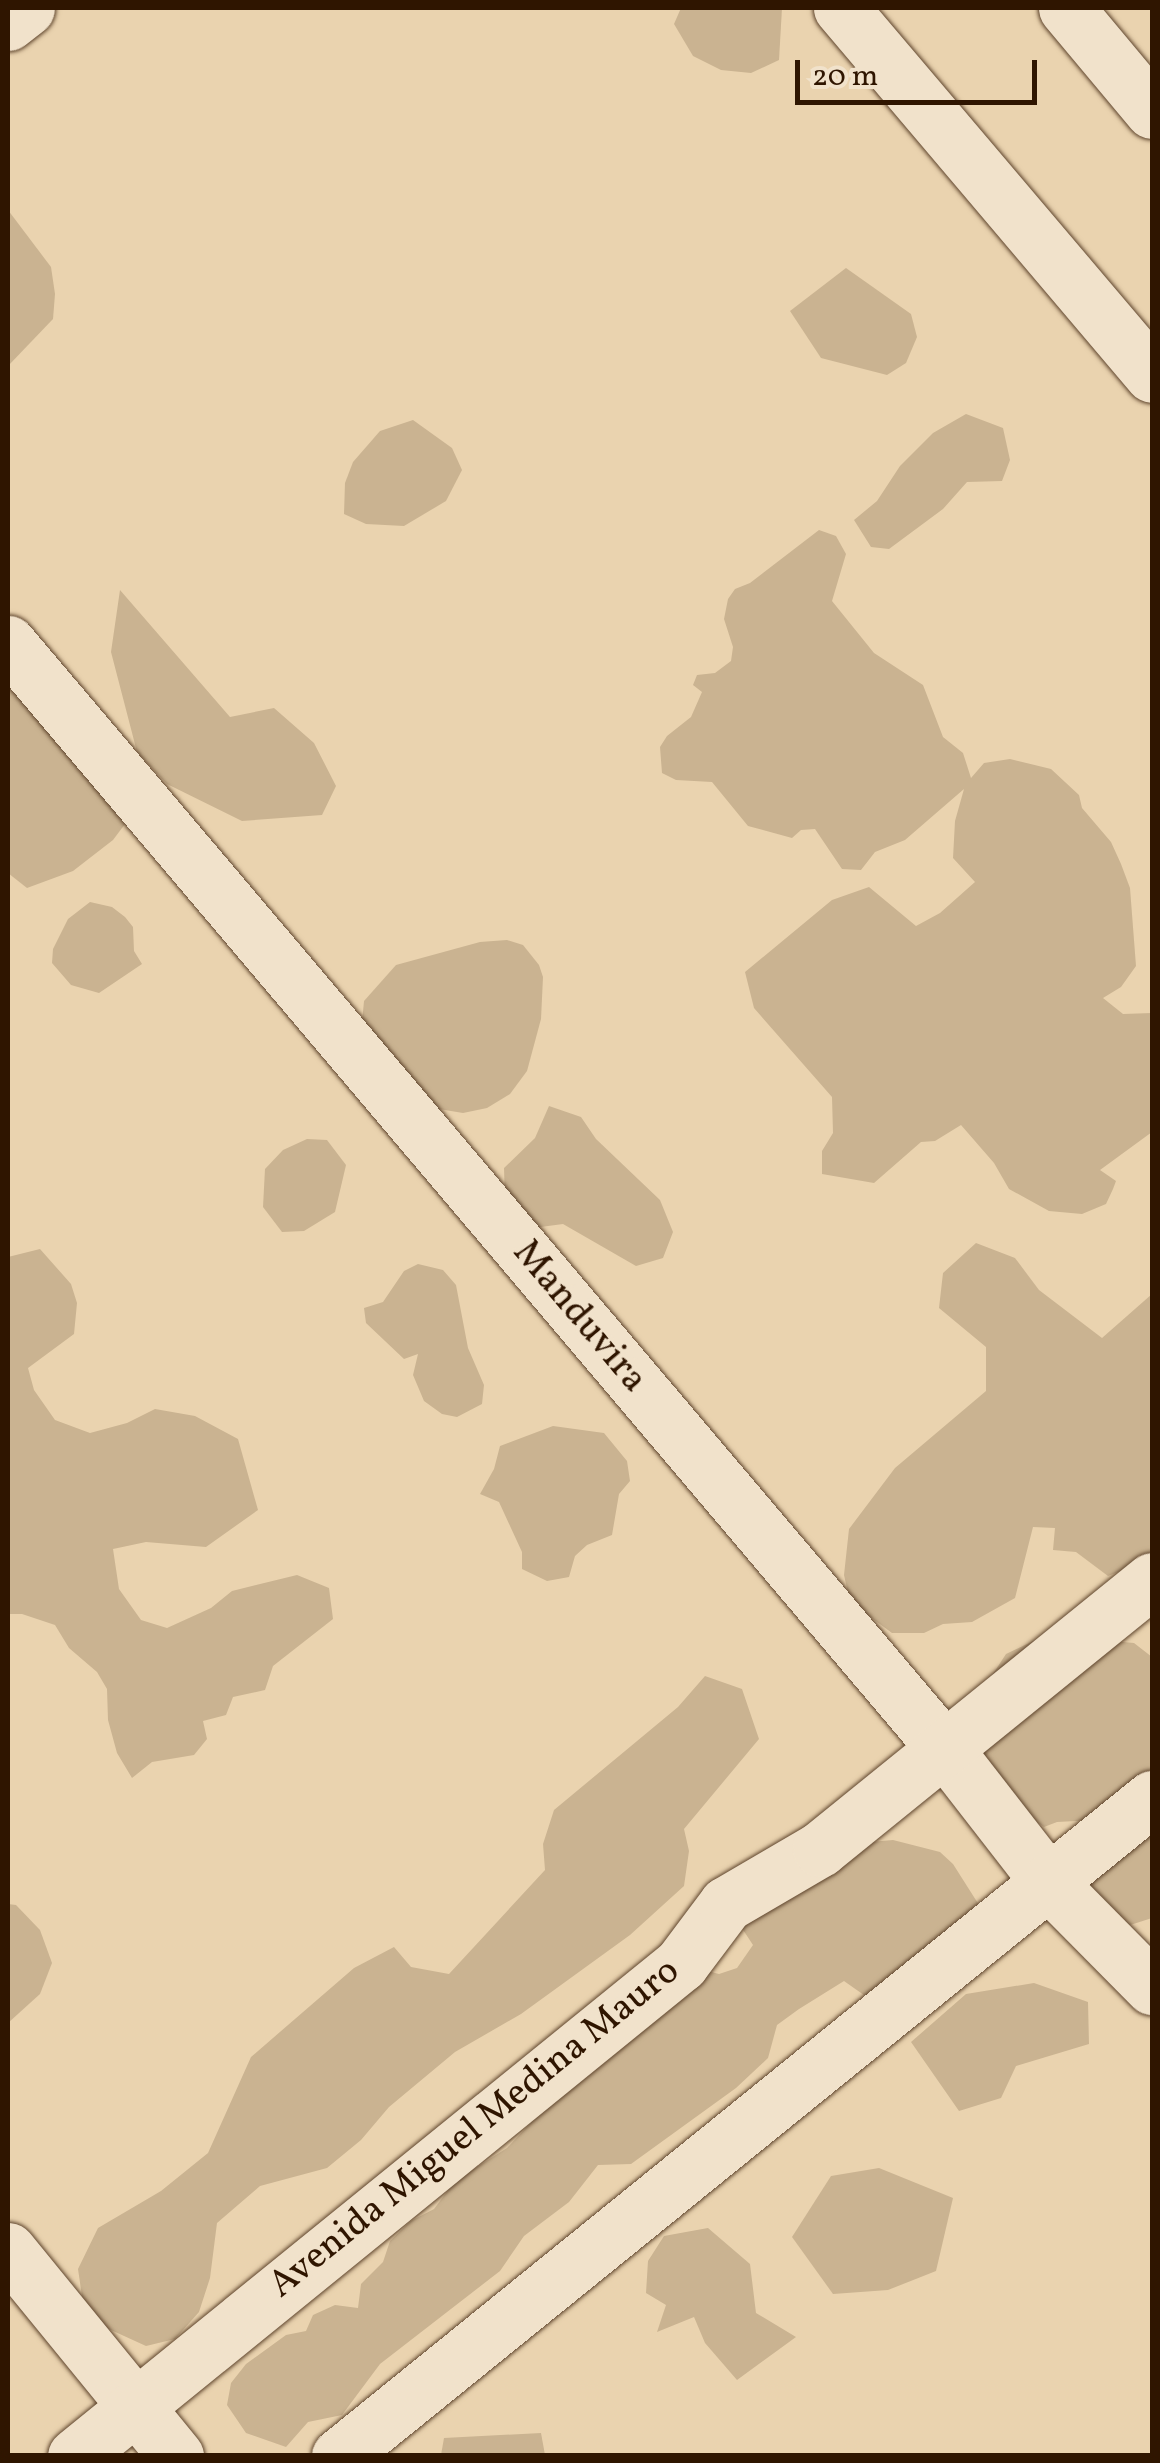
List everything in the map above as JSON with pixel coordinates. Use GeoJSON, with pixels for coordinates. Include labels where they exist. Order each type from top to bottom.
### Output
{"type":"FeatureCollection","features":[{"type":"Feature","properties":{"kind":"street"},"geometry":{"type":"LineString","coordinates":[[8,24],[27,8]]}},
{"type":"Feature","properties":{"kind":"street"},"geometry":{"type":"LineString","coordinates":[[841,8],[1146,355]]}},
{"type":"Feature","properties":{"kind":"street"},"geometry":{"type":"LineString","coordinates":[[1066,8],[1152,111]]}},
{"type":"Feature","properties":{"kind":"street","name":"Manduvira"},"geometry":{"type":"LineString","coordinates":[[8,644],[945,1749],[1048,1882],[1152,1987]]}},
{"type":"Feature","properties":{"kind":"street","name":"Avenida Miguel Medina Mauro"},"geometry":{"type":"LineString","coordinates":[[76,2456],[681,1964],[726,1904],[820,1849],[1152,1580]]}},
{"type":"Feature","properties":{"kind":"street"},"geometry":{"type":"LineString","coordinates":[[339,2456],[1152,1798]]}},
{"type":"Feature","properties":{"kind":"street"},"geometry":{"type":"LineString","coordinates":[[8,2250],[176,2456]]}},
{"type":"Feature","properties":{"kind":"shaded area"},"geometry":{"type":"Polygon","coordinates":[[[681,8],[782,8],[779,60],[751,73],[721,70],[693,56],[674,24],[681,8]]]}},
{"type":"Feature","properties":{"kind":"shaded area"},"geometry":{"type":"Polygon","coordinates":[[[8,210],[51,267],[55,294],[53,319],[8,366],[8,210]]]}},
{"type":"Feature","properties":{"kind":"shaded area"},"geometry":{"type":"Polygon","coordinates":[[[846,268],[911,314],[917,337],[906,363],[887,375],[821,358],[790,311],[846,268]]]}},
{"type":"Feature","properties":{"kind":"shaded area"},"geometry":{"type":"Polygon","coordinates":[[[966,414],[1003,428],[1010,460],[1002,481],[967,482],[943,509],[889,549],[871,547],[854,520],[877,501],[900,466],[933,433],[966,414]]]}},
{"type":"Feature","properties":{"kind":"shaded area"},"geometry":{"type":"Polygon","coordinates":[[[413,420],[452,448],[462,470],[446,501],[404,526],[366,524],[344,514],[345,483],[353,462],[380,431],[413,420]]]}},
{"type":"Feature","properties":{"kind":"shaded area"},"geometry":{"type":"Polygon","coordinates":[[[819,530],[836,536],[846,554],[832,601],[874,653],[923,685],[943,737],[963,753],[971,778],[984,763],[1010,759],[1051,769],[1079,795],[1082,808],[1111,842],[1121,864],[1130,888],[1136,966],[1121,987],[1103,998],[1123,1014],[1152,1013],[1152,1132],[1100,1170],[1116,1181],[1113,1189],[1106,1204],[1082,1214],[1049,1211],[1009,1189],[994,1163],[961,1125],[935,1141],[921,1142],[874,1183],[822,1174],[822,1151],[833,1133],[832,1097],[754,1008],[745,972],[832,900],[869,887],[916,926],[940,913],[975,882],[953,858],[955,821],[964,789],[905,840],[875,852],[861,870],[842,869],[815,829],[801,830],[792,838],[748,826],[712,782],[676,780],[662,773],[660,747],[667,736],[691,717],[702,692],[693,685],[697,675],[715,673],[731,661],[733,647],[724,619],[728,599],[735,589],[750,583],[819,530]]]}},
{"type":"Feature","properties":{"kind":"shaded area"},"geometry":{"type":"Polygon","coordinates":[[[120,590],[230,717],[274,708],[314,743],[336,786],[322,815],[242,821],[167,784],[137,752],[111,652],[120,590]]]}},
{"type":"Feature","properties":{"kind":"shaded area"},"geometry":{"type":"Polygon","coordinates":[[[8,674],[125,824],[113,840],[73,871],[27,888],[8,873],[8,674]]]}},
{"type":"Feature","properties":{"kind":"shaded area"},"geometry":{"type":"Polygon","coordinates":[[[90,902],[112,907],[125,917],[133,927],[134,951],[142,964],[99,993],[71,985],[52,963],[53,949],[68,919],[90,902]]]}},
{"type":"Feature","properties":{"kind":"shaded area"},"geometry":{"type":"Polygon","coordinates":[[[507,940],[523,945],[543,977],[541,1019],[527,1071],[510,1094],[487,1108],[463,1113],[421,1106],[361,1034],[364,1001],[396,965],[480,942],[507,940]]]}},
{"type":"Feature","properties":{"kind":"shaded area"},"geometry":{"type":"Polygon","coordinates":[[[549,1106],[581,1117],[596,1139],[660,1200],[673,1232],[663,1258],[636,1266],[563,1224],[533,1228],[505,1201],[504,1168],[535,1138],[549,1106]]]}},
{"type":"Feature","properties":{"kind":"shaded area"},"geometry":{"type":"Polygon","coordinates":[[[307,1139],[327,1140],[346,1165],[335,1212],[304,1231],[282,1232],[263,1207],[265,1169],[283,1150],[307,1139]]]}},
{"type":"Feature","properties":{"kind":"shaded area"},"geometry":{"type":"Polygon","coordinates":[[[976,1243],[1015,1258],[1039,1290],[1102,1338],[1152,1294],[1152,1552],[1149,1560],[1108,1576],[1076,1552],[1053,1550],[1055,1528],[1033,1527],[1015,1598],[972,1622],[943,1624],[924,1633],[892,1633],[850,1602],[844,1575],[849,1529],[895,1468],[986,1391],[986,1347],[939,1308],[943,1273],[976,1243]]]}},
{"type":"Feature","properties":{"kind":"shaded area"},"geometry":{"type":"Polygon","coordinates":[[[40,1249],[71,1284],[77,1303],[74,1334],[28,1368],[34,1390],[55,1420],[90,1433],[127,1423],[155,1409],[195,1416],[238,1439],[258,1510],[206,1547],[146,1542],[113,1549],[119,1589],[141,1620],[167,1628],[211,1608],[232,1591],[297,1575],[329,1588],[333,1619],[273,1666],[265,1690],[233,1697],[226,1715],[203,1721],[207,1739],[194,1755],[152,1762],[132,1778],[117,1753],[108,1720],[107,1689],[97,1672],[69,1648],[55,1625],[22,1614],[8,1614],[8,1257],[40,1249]]]}},
{"type":"Feature","properties":{"kind":"shaded area"},"geometry":{"type":"Polygon","coordinates":[[[418,1264],[443,1270],[456,1285],[468,1348],[484,1385],[482,1404],[457,1417],[442,1414],[424,1401],[413,1375],[418,1354],[404,1359],[366,1323],[364,1308],[383,1302],[404,1271],[418,1264]]]}},
{"type":"Feature","properties":{"kind":"shaded area"},"geometry":{"type":"Polygon","coordinates":[[[553,1426],[604,1433],[627,1461],[630,1481],[619,1494],[612,1535],[587,1545],[575,1556],[569,1577],[547,1581],[522,1569],[522,1552],[499,1502],[480,1494],[494,1469],[500,1446],[553,1426]]]}},
{"type":"Feature","properties":{"kind":"shaded area"},"geometry":{"type":"Polygon","coordinates":[[[1046,1635],[1134,1643],[1152,1657],[1152,1918],[1124,1927],[1072,1892],[1095,1820],[1057,1822],[1044,1827],[1019,1809],[975,1755],[987,1683],[1006,1654],[1046,1635]]]}},
{"type":"Feature","properties":{"kind":"shaded area"},"geometry":{"type":"Polygon","coordinates":[[[705,1676],[742,1689],[759,1739],[684,1829],[689,1851],[684,1886],[630,1935],[521,2014],[455,2052],[389,2107],[361,2140],[327,2168],[260,2186],[217,2223],[210,2278],[199,2312],[175,2339],[146,2346],[100,2325],[83,2303],[78,2269],[98,2228],[161,2191],[208,2153],[251,2057],[354,1968],[394,1947],[411,1967],[449,1974],[545,1870],[543,1844],[554,1810],[678,1707],[705,1676]]]}},
{"type":"Feature","properties":{"kind":"shaded area"},"geometry":{"type":"Polygon","coordinates":[[[893,1840],[940,1852],[953,1864],[993,1927],[888,2012],[844,1981],[799,2009],[777,2025],[768,2058],[736,2088],[631,2164],[598,2165],[569,2202],[524,2236],[500,2271],[380,2364],[342,2415],[308,2422],[286,2447],[246,2433],[227,2405],[231,2383],[246,2364],[286,2335],[306,2331],[313,2315],[335,2305],[358,2308],[361,2284],[383,2262],[390,2241],[411,2221],[434,2209],[455,2181],[507,2148],[681,1964],[719,1974],[737,1968],[753,1945],[726,1904],[860,1843],[893,1840]]]}},
{"type":"Feature","properties":{"kind":"shaded area"},"geometry":{"type":"Polygon","coordinates":[[[8,1904],[16,1905],[40,1930],[52,1963],[40,1994],[8,2023],[8,1904]]]}},
{"type":"Feature","properties":{"kind":"shaded area"},"geometry":{"type":"Polygon","coordinates":[[[1034,1983],[1088,2002],[1089,2044],[1016,2066],[1001,2098],[959,2111],[911,2042],[966,1994],[1034,1983]]]}},
{"type":"Feature","properties":{"kind":"shaded area"},"geometry":{"type":"Polygon","coordinates":[[[879,2168],[953,2198],[936,2271],[888,2290],[833,2294],[792,2237],[831,2176],[879,2168]]]}},
{"type":"Feature","properties":{"kind":"shaded area"},"geometry":{"type":"Polygon","coordinates":[[[708,2228],[750,2264],[756,2313],[796,2337],[737,2380],[705,2343],[694,2317],[657,2332],[666,2305],[646,2293],[648,2261],[664,2236],[708,2228]]]}},
{"type":"Feature","properties":{"kind":"shaded area"},"geometry":{"type":"Polygon","coordinates":[[[541,2433],[545,2455],[441,2455],[444,2438],[541,2433]]]}}]}
